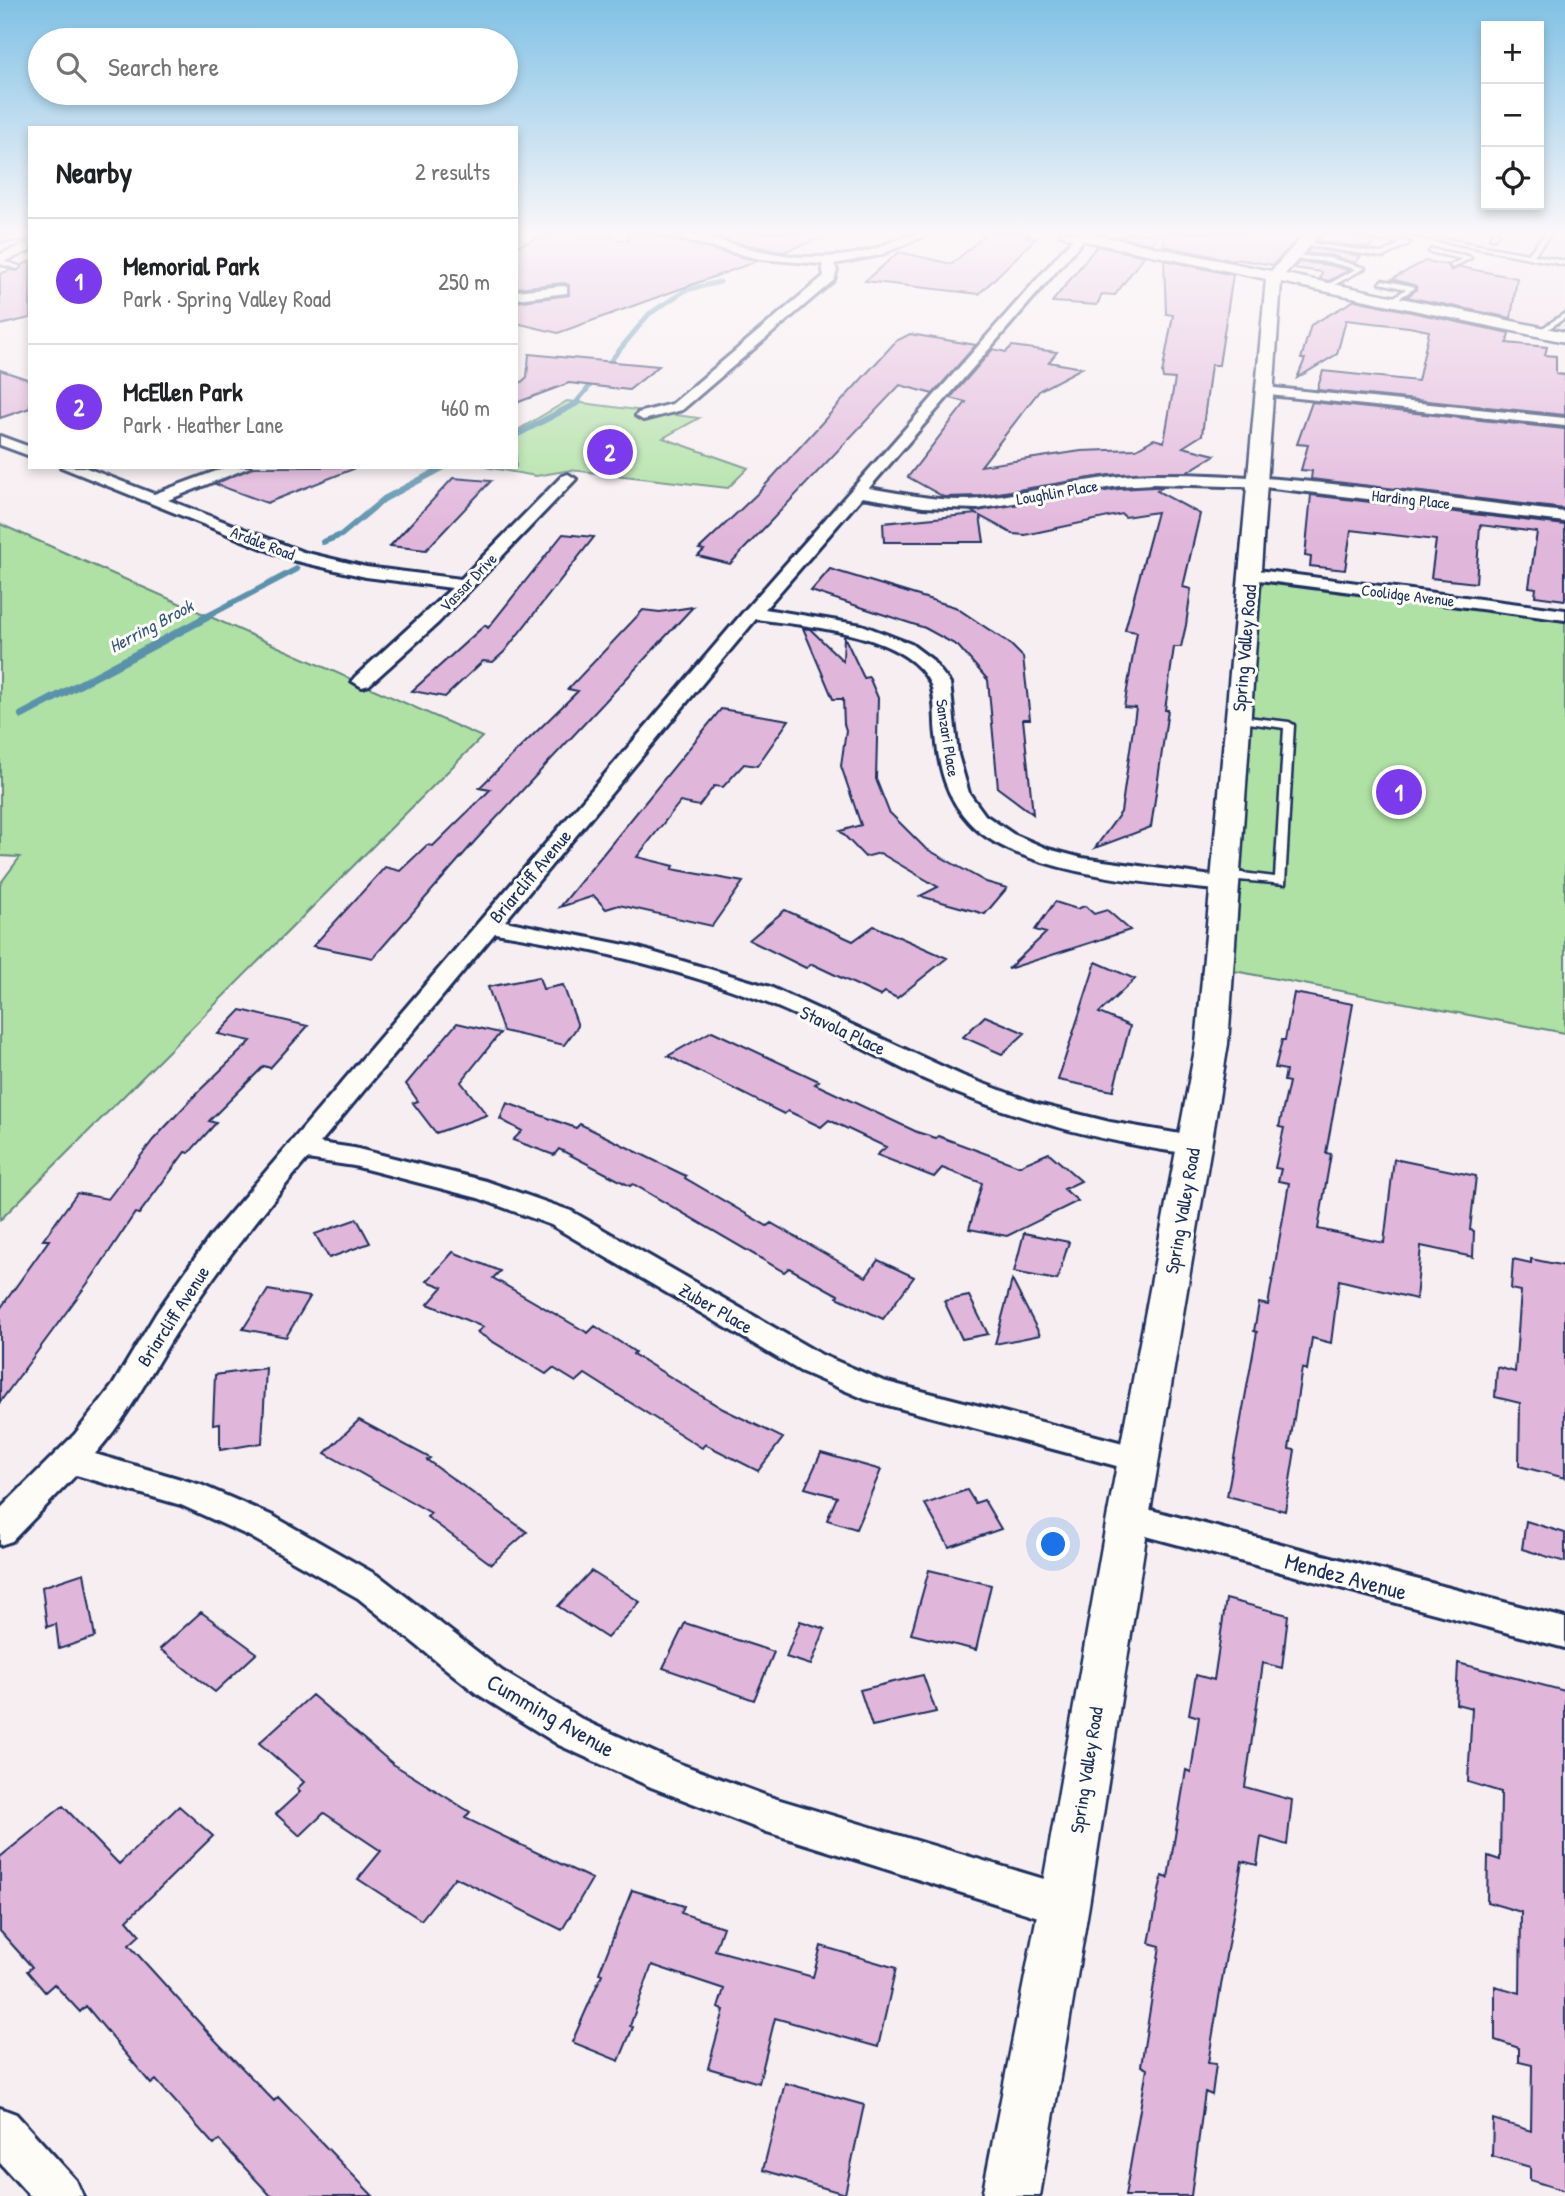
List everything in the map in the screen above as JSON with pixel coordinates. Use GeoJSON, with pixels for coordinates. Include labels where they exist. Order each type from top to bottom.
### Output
{"type":"FeatureCollection","features":[{"type":"Feature","properties":{"kind":"street"},"geometry":{"type":"LineString","coordinates":[[643,416],[677,407],[761,335]]}},
{"type":"Feature","properties":{"kind":"street","name":"Briarcliff Avenue"},"geometry":{"type":"LineString","coordinates":[[0,1531],[70,1460],[124,1394],[168,1320],[220,1244],[752,612],[993,335]]}},
{"type":"Feature","properties":{"kind":"street","name":"Spring Valley Road"},"geometry":{"type":"LineString","coordinates":[[1011,2196],[1064,1905],[1128,1518],[1212,1044],[1265,391],[1273,335]]}},
{"type":"Feature","properties":{"kind":"street"},"geometry":{"type":"LineString","coordinates":[[1265,391],[1565,422]]}},
{"type":"Feature","properties":{"kind":"street"},"geometry":{"type":"LineString","coordinates":[[0,440],[28,451]]}},
{"type":"Feature","properties":{"kind":"street","name":"Ardale Road"},"geometry":{"type":"LineString","coordinates":[[74,469],[293,555],[332,566],[466,585]]}},
{"type":"Feature","properties":{"kind":"street"},"geometry":{"type":"LineString","coordinates":[[153,500],[237,469]]}},
{"type":"Feature","properties":{"kind":"street","name":"Vassar Drive"},"geometry":{"type":"LineString","coordinates":[[362,681],[466,585],[568,479]]}},
{"type":"Feature","properties":{"kind":"street","name":"Loughlin Place"},"geometry":{"type":"LineString","coordinates":[[857,491],[923,502],[977,503],[1013,500],[1119,481],[1154,479],[1258,483]]}},
{"type":"Feature","properties":{"kind":"street","name":"Harding Place"},"geometry":{"type":"LineString","coordinates":[[1258,483],[1565,517]]}},
{"type":"Feature","properties":{"kind":"street","name":"Coolidge Avenue"},"geometry":{"type":"LineString","coordinates":[[1250,574],[1565,615]]}},
{"type":"Feature","properties":{"kind":"street","name":"Sanzari Place"},"geometry":{"type":"LineString","coordinates":[[752,612],[852,629],[899,645],[918,657],[940,683],[953,780],[961,797],[975,815],[996,831],[1028,848],[1076,864],[1226,879]]}},
{"type":"Feature","properties":{"kind":"street","name":"Stavola Place"},"geometry":{"type":"LineString","coordinates":[[488,925],[535,932],[670,963],[763,992],[971,1090],[1020,1108],[1073,1124],[1136,1137],[1194,1144]]}},
{"type":"Feature","properties":{"kind":"street","name":"Zuber Place"},"geometry":{"type":"LineString","coordinates":[[299,1149],[354,1157],[486,1190],[561,1218],[811,1363],[876,1391],[1139,1459]]}},
{"type":"Feature","properties":{"kind":"street","name":"Cumming Avenue"},"geometry":{"type":"LineString","coordinates":[[70,1460],[189,1494],[261,1526],[370,1588],[501,1689],[572,1732],[664,1775],[767,1814],[1064,1905]]}},
{"type":"Feature","properties":{"kind":"street","name":"Mendez Avenue"},"geometry":{"type":"LineString","coordinates":[[1128,1518],[1565,1633]]}},
{"type":"Feature","properties":{"kind":"street"},"geometry":{"type":"LineString","coordinates":[[0,2130],[60,2196]]}},
{"type":"Feature","properties":{"kind":"lane"},"geometry":{"type":"LineString","coordinates":[[1226,879],[1281,881],[1289,725],[1239,719]]}},
{"type":"Feature","properties":{"kind":"green space"},"geometry":{"type":"Polygon","coordinates":[[[567,401],[699,418],[663,438],[748,468],[728,488],[571,470],[536,476],[496,469],[518,469],[518,430],[567,401]]]}},
{"type":"Feature","properties":{"kind":"green space"},"geometry":{"type":"Polygon","coordinates":[[[0,524],[482,737],[0,1220],[0,884],[20,857],[0,856],[0,524]]]}},
{"type":"Feature","properties":{"kind":"green space"},"geometry":{"type":"Polygon","coordinates":[[[1250,574],[1565,615],[1565,1033],[1218,968],[1250,574]]]}},
{"type":"Feature","properties":{"kind":"building"},"geometry":{"type":"Polygon","coordinates":[[[907,335],[919,335],[976,345],[933,394],[900,385],[730,564],[698,556],[704,550],[699,549],[759,492],[896,341],[907,335]]]}},
{"type":"Feature","properties":{"kind":"building"},"geometry":{"type":"Polygon","coordinates":[[[1169,335],[1224,335],[1219,365],[1211,365],[1202,435],[1183,447],[1215,455],[1187,472],[1109,475],[980,496],[944,497],[908,477],[966,402],[950,398],[993,349],[1006,352],[1012,346],[1057,352],[1049,362],[1082,368],[1040,390],[981,466],[1081,451],[1136,449],[1154,439],[1164,442],[1175,379],[1163,378],[1169,335]]]}},
{"type":"Feature","properties":{"kind":"building"},"geometry":{"type":"Polygon","coordinates":[[[1308,335],[1342,335],[1337,354],[1297,378],[1305,359],[1301,359],[1308,335]]]}},
{"type":"Feature","properties":{"kind":"building"},"geometry":{"type":"Polygon","coordinates":[[[1428,335],[1509,335],[1507,343],[1547,347],[1545,355],[1556,356],[1556,374],[1565,375],[1565,415],[1317,390],[1323,371],[1418,381],[1428,335]]]}},
{"type":"Feature","properties":{"kind":"building"},"geometry":{"type":"Polygon","coordinates":[[[529,354],[659,366],[629,390],[569,383],[518,402],[518,385],[527,377],[529,354]]]}},
{"type":"Feature","properties":{"kind":"building"},"geometry":{"type":"Polygon","coordinates":[[[0,370],[28,379],[28,409],[0,418],[0,370]]]}},
{"type":"Feature","properties":{"kind":"building"},"geometry":{"type":"Polygon","coordinates":[[[1312,402],[1565,429],[1565,509],[1311,479],[1312,471],[1301,470],[1308,445],[1297,444],[1312,402]]]}},
{"type":"Feature","properties":{"kind":"building"},"geometry":{"type":"Polygon","coordinates":[[[248,469],[353,469],[267,503],[215,484],[248,469]]]}},
{"type":"Feature","properties":{"kind":"building"},"geometry":{"type":"Polygon","coordinates":[[[453,478],[491,481],[426,550],[390,546],[453,478]]]}},
{"type":"Feature","properties":{"kind":"building"},"geometry":{"type":"Polygon","coordinates":[[[1163,487],[1157,491],[1200,514],[1183,587],[1191,589],[1181,647],[1174,647],[1151,827],[1095,848],[1121,812],[1136,708],[1124,707],[1137,632],[1125,630],[1157,512],[1125,517],[1122,514],[1025,535],[1013,534],[980,516],[984,542],[884,542],[883,523],[976,514],[971,511],[1119,489],[1163,487]]]}},
{"type":"Feature","properties":{"kind":"building"},"geometry":{"type":"Polygon","coordinates":[[[1311,495],[1565,525],[1565,600],[1535,596],[1536,588],[1529,587],[1537,532],[1480,525],[1476,583],[1431,578],[1436,540],[1351,530],[1345,570],[1310,566],[1311,557],[1305,556],[1311,495]]]}},
{"type":"Feature","properties":{"kind":"building"},"geometry":{"type":"Polygon","coordinates":[[[563,534],[594,537],[504,652],[493,662],[483,661],[445,697],[412,691],[485,625],[488,628],[563,534]]]}},
{"type":"Feature","properties":{"kind":"building"},"geometry":{"type":"Polygon","coordinates":[[[830,569],[955,607],[1009,643],[1023,657],[1030,719],[1023,719],[1033,814],[998,788],[988,680],[958,646],[925,628],[811,591],[830,569]]]}},
{"type":"Feature","properties":{"kind":"building"},"geometry":{"type":"Polygon","coordinates":[[[693,607],[475,841],[373,958],[313,946],[385,867],[400,871],[427,845],[433,846],[490,790],[479,788],[578,691],[568,689],[643,610],[660,612],[693,607]]]}},
{"type":"Feature","properties":{"kind":"building"},"geometry":{"type":"Polygon","coordinates":[[[803,628],[810,629],[843,661],[844,636],[864,678],[869,677],[878,698],[876,779],[889,812],[925,848],[986,882],[1007,888],[985,914],[920,896],[938,887],[880,853],[865,857],[840,831],[861,825],[841,766],[846,730],[843,699],[833,699],[803,628]]]}},
{"type":"Feature","properties":{"kind":"building"},"geometry":{"type":"Polygon","coordinates":[[[721,709],[789,720],[757,766],[744,764],[723,787],[714,786],[699,806],[680,802],[637,857],[674,866],[672,869],[743,882],[712,926],[619,905],[606,909],[594,896],[560,907],[721,709]]]}},
{"type":"Feature","properties":{"kind":"building"},"geometry":{"type":"Polygon","coordinates":[[[1055,902],[1077,909],[1085,906],[1094,914],[1107,910],[1130,930],[1008,969],[1046,933],[1035,930],[1055,902]]]}},
{"type":"Feature","properties":{"kind":"building"},"geometry":{"type":"Polygon","coordinates":[[[785,910],[853,941],[874,926],[947,958],[897,998],[885,992],[880,996],[812,964],[806,968],[749,940],[785,910]]]}},
{"type":"Feature","properties":{"kind":"building"},"geometry":{"type":"Polygon","coordinates":[[[1096,962],[1135,979],[1099,1013],[1130,1026],[1113,1091],[1058,1080],[1096,962]]]}},
{"type":"Feature","properties":{"kind":"building"},"geometry":{"type":"Polygon","coordinates":[[[539,977],[543,989],[563,985],[578,1026],[564,1045],[503,1031],[488,987],[539,977]]]}},
{"type":"Feature","properties":{"kind":"building"},"geometry":{"type":"Polygon","coordinates":[[[1294,993],[1353,1004],[1326,1153],[1331,1154],[1318,1229],[1384,1243],[1394,1159],[1476,1176],[1470,1230],[1474,1231],[1473,1257],[1421,1246],[1416,1299],[1339,1280],[1331,1343],[1312,1338],[1307,1370],[1302,1368],[1289,1449],[1295,1450],[1285,1511],[1227,1496],[1257,1332],[1254,1331],[1259,1303],[1268,1305],[1289,1183],[1278,1181],[1281,1169],[1275,1168],[1284,1128],[1279,1127],[1289,1082],[1284,1081],[1286,1070],[1275,1068],[1282,1040],[1285,1040],[1294,993]]]}},
{"type":"Feature","properties":{"kind":"building"},"geometry":{"type":"Polygon","coordinates":[[[241,1010],[308,1026],[270,1068],[264,1066],[209,1121],[216,1123],[189,1153],[185,1152],[139,1214],[135,1213],[93,1276],[0,1402],[0,1309],[49,1240],[43,1240],[77,1193],[108,1199],[153,1140],[251,1041],[218,1034],[241,1010]]]}},
{"type":"Feature","properties":{"kind":"building"},"geometry":{"type":"Polygon","coordinates":[[[985,1016],[1025,1033],[1002,1054],[963,1037],[985,1016]]]}},
{"type":"Feature","properties":{"kind":"building"},"geometry":{"type":"Polygon","coordinates":[[[457,1023],[500,1033],[461,1082],[487,1115],[436,1133],[413,1103],[418,1101],[406,1084],[457,1023]]]}},
{"type":"Feature","properties":{"kind":"building"},"geometry":{"type":"Polygon","coordinates":[[[712,1031],[819,1081],[815,1084],[917,1132],[936,1138],[938,1136],[1019,1166],[1049,1153],[1081,1181],[1064,1189],[1078,1201],[1007,1236],[969,1229],[982,1183],[942,1168],[934,1177],[877,1155],[886,1147],[829,1120],[821,1127],[788,1111],[784,1114],[668,1056],[712,1031]]]}},
{"type":"Feature","properties":{"kind":"building"},"geometry":{"type":"Polygon","coordinates":[[[507,1103],[576,1128],[580,1124],[686,1176],[685,1178],[767,1226],[771,1223],[866,1277],[878,1260],[914,1277],[883,1319],[837,1297],[838,1295],[789,1268],[784,1272],[633,1184],[630,1186],[559,1149],[554,1155],[513,1140],[522,1131],[500,1119],[507,1103]]]}},
{"type":"Feature","properties":{"kind":"building"},"geometry":{"type":"Polygon","coordinates":[[[357,1219],[370,1243],[329,1258],[315,1234],[357,1219]]]}},
{"type":"Feature","properties":{"kind":"building"},"geometry":{"type":"Polygon","coordinates":[[[1024,1233],[1069,1242],[1057,1280],[1014,1272],[1024,1233]]]}},
{"type":"Feature","properties":{"kind":"building"},"geometry":{"type":"Polygon","coordinates":[[[453,1252],[500,1271],[493,1278],[588,1333],[595,1326],[635,1352],[633,1354],[723,1409],[783,1438],[758,1471],[705,1444],[702,1448],[585,1374],[576,1382],[553,1368],[546,1374],[477,1332],[483,1327],[428,1304],[443,1287],[427,1281],[453,1252]]]}},
{"type":"Feature","properties":{"kind":"building"},"geometry":{"type":"Polygon","coordinates":[[[1513,1259],[1531,1263],[1531,1259],[1565,1266],[1565,1478],[1519,1466],[1520,1403],[1495,1397],[1497,1367],[1515,1372],[1521,1291],[1511,1289],[1513,1259]]]}},
{"type":"Feature","properties":{"kind":"building"},"geometry":{"type":"Polygon","coordinates":[[[1012,1280],[1040,1335],[995,1344],[1012,1280]]]}},
{"type":"Feature","properties":{"kind":"building"},"geometry":{"type":"Polygon","coordinates":[[[268,1290],[310,1297],[286,1337],[243,1329],[268,1290]]]}},
{"type":"Feature","properties":{"kind":"building"},"geometry":{"type":"Polygon","coordinates":[[[969,1296],[988,1334],[962,1339],[944,1301],[969,1296]]]}},
{"type":"Feature","properties":{"kind":"building"},"geometry":{"type":"Polygon","coordinates":[[[266,1368],[262,1443],[220,1450],[220,1423],[213,1424],[215,1375],[266,1368]]]}},
{"type":"Feature","properties":{"kind":"building"},"geometry":{"type":"Polygon","coordinates":[[[359,1420],[430,1458],[427,1460],[527,1532],[491,1564],[427,1517],[431,1513],[325,1453],[359,1420]]]}},
{"type":"Feature","properties":{"kind":"building"},"geometry":{"type":"Polygon","coordinates":[[[821,1453],[881,1470],[856,1529],[827,1520],[837,1497],[805,1488],[821,1453]]]}},
{"type":"Feature","properties":{"kind":"building"},"geometry":{"type":"Polygon","coordinates":[[[967,1490],[975,1503],[984,1500],[1001,1529],[949,1547],[925,1504],[967,1490]]]}},
{"type":"Feature","properties":{"kind":"building"},"geometry":{"type":"Polygon","coordinates":[[[1526,1521],[1565,1533],[1565,1562],[1522,1549],[1526,1521]]]}},
{"type":"Feature","properties":{"kind":"building"},"geometry":{"type":"Polygon","coordinates":[[[929,1570],[991,1585],[976,1650],[911,1634],[929,1570]]]}},
{"type":"Feature","properties":{"kind":"building"},"geometry":{"type":"Polygon","coordinates":[[[591,1571],[640,1602],[607,1638],[558,1606],[591,1571]]]}},
{"type":"Feature","properties":{"kind":"building"},"geometry":{"type":"Polygon","coordinates":[[[84,1573],[95,1637],[59,1649],[56,1624],[47,1627],[42,1587],[84,1573]]]}},
{"type":"Feature","properties":{"kind":"building"},"geometry":{"type":"Polygon","coordinates":[[[1226,1599],[1288,1615],[1282,1668],[1263,1663],[1245,1787],[1292,1800],[1287,1845],[1261,1837],[1257,1865],[1242,1861],[1208,2063],[1216,2064],[1212,2095],[1205,2092],[1191,2196],[1125,2196],[1147,2069],[1141,2066],[1160,1946],[1149,1943],[1162,1876],[1168,1878],[1186,1770],[1191,1772],[1199,1717],[1189,1714],[1196,1675],[1214,1680],[1226,1599]]]}},
{"type":"Feature","properties":{"kind":"building"},"geometry":{"type":"Polygon","coordinates":[[[201,1612],[257,1653],[215,1692],[160,1649],[201,1612]]]}},
{"type":"Feature","properties":{"kind":"building"},"geometry":{"type":"Polygon","coordinates":[[[800,1621],[825,1629],[811,1665],[786,1657],[800,1621]]]}},
{"type":"Feature","properties":{"kind":"building"},"geometry":{"type":"Polygon","coordinates":[[[685,1623],[774,1652],[754,1700],[663,1668],[685,1623]]]}},
{"type":"Feature","properties":{"kind":"building"},"geometry":{"type":"Polygon","coordinates":[[[1458,1663],[1565,1691],[1565,2191],[1530,2180],[1530,2167],[1492,2156],[1493,2119],[1531,2131],[1532,2065],[1519,2062],[1519,2048],[1495,2040],[1495,1986],[1520,1993],[1521,1912],[1487,1902],[1488,1856],[1500,1860],[1501,1792],[1468,1782],[1472,1708],[1456,1704],[1458,1663]]]}},
{"type":"Feature","properties":{"kind":"building"},"geometry":{"type":"Polygon","coordinates":[[[923,1675],[936,1712],[872,1726],[860,1690],[923,1675]]]}},
{"type":"Feature","properties":{"kind":"building"},"geometry":{"type":"Polygon","coordinates":[[[312,1695],[393,1764],[470,1812],[465,1818],[592,1879],[562,1930],[455,1877],[421,1920],[358,1879],[381,1851],[324,1813],[300,1836],[276,1814],[300,1792],[297,1789],[304,1782],[259,1743],[312,1695]]]}},
{"type":"Feature","properties":{"kind":"building"},"geometry":{"type":"Polygon","coordinates":[[[63,1806],[119,1864],[179,1806],[213,1836],[127,1920],[140,1935],[129,1945],[274,2101],[278,2097],[373,2196],[271,2196],[219,2140],[214,2145],[156,2080],[151,2084],[86,2006],[80,2012],[54,1984],[45,1992],[27,1971],[32,1967],[0,1931],[0,1857],[63,1806]]]}},
{"type":"Feature","properties":{"kind":"building"},"geometry":{"type":"Polygon","coordinates":[[[632,1890],[684,1906],[681,1913],[723,1927],[715,1950],[813,1977],[821,1946],[896,1968],[878,2047],[775,2018],[759,2083],[708,2068],[724,2010],[718,2008],[724,1989],[652,1965],[630,2026],[633,2027],[619,2061],[572,2042],[602,1974],[599,1973],[632,1890]]]}},
{"type":"Feature","properties":{"kind":"building"},"geometry":{"type":"Polygon","coordinates":[[[785,2083],[864,2105],[845,2194],[763,2170],[785,2083]]]}},
{"type":"Feature","properties":{"kind":"waterway","name":"Herring Brook"},"geometry":{"type":"LineString","coordinates":[[575,404],[631,335]]}},
{"type":"Feature","properties":{"kind":"waterway","name":"Herring Brook"},"geometry":{"type":"LineString","coordinates":[[518,434],[579,402]]}},
{"type":"Feature","properties":{"kind":"waterway","name":"Herring Brook"},"geometry":{"type":"LineString","coordinates":[[323,542],[341,535],[384,499],[440,469]]}},
{"type":"Feature","properties":{"kind":"waterway","name":"Herring Brook"},"geometry":{"type":"LineString","coordinates":[[204,618],[297,569]]}},
{"type":"Feature","properties":{"kind":"waterway","name":"Herring Brook"},"geometry":{"type":"LineString","coordinates":[[22,715],[207,617]]}},
{"type":"Feature","properties":{"kind":"place","name":"McEllen Park"},"geometry":{"type":"Point","coordinates":[610,452]}},
{"type":"Feature","properties":{"kind":"place","name":"Memorial Park"},"geometry":{"type":"Point","coordinates":[1399,792]}}]}
